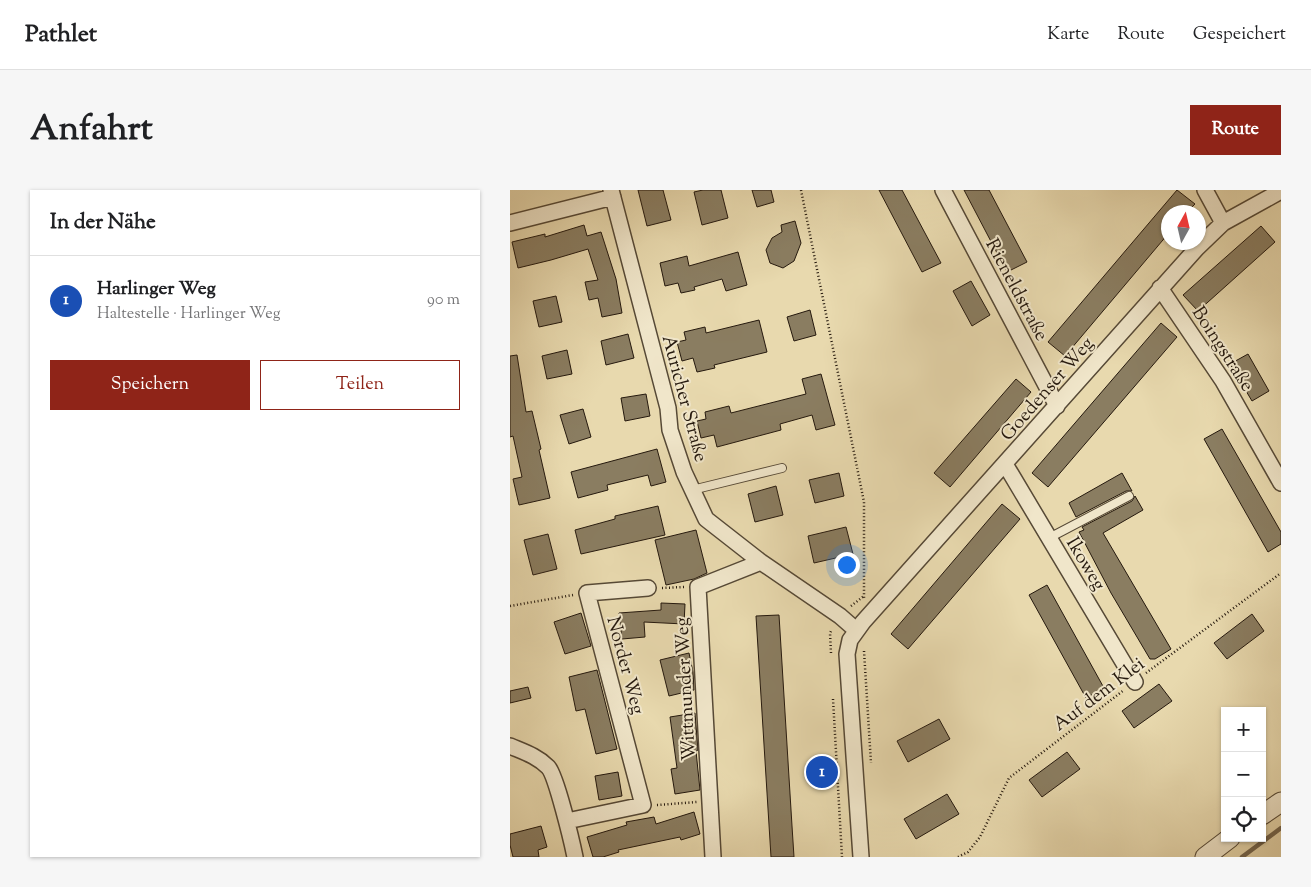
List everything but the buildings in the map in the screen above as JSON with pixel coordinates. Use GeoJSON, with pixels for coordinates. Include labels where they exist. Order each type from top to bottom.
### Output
{"type":"FeatureCollection","features":[{"type":"Feature","properties":{"kind":"street","name":"Rieneldstraße"},"geometry":{"type":"LineString","coordinates":[[943,190],[1057,406]]}},
{"type":"Feature","properties":{"kind":"street"},"geometry":{"type":"LineString","coordinates":[[1206,190],[1223,223]]}},
{"type":"Feature","properties":{"kind":"street","name":"Goedenser Weg"},"geometry":{"type":"LineString","coordinates":[[856,630],[1197,248],[1223,223],[1281,191]]}},
{"type":"Feature","properties":{"kind":"street"},"geometry":{"type":"LineString","coordinates":[[510,223],[612,193]]}},
{"type":"Feature","properties":{"kind":"street","name":"Auricher Straße"},"geometry":{"type":"LineString","coordinates":[[612,193],[668,408],[670,430],[684,472],[706,519],[762,562],[840,616],[856,630]]}},
{"type":"Feature","properties":{"kind":"street","name":"Boingstraße"},"geometry":{"type":"LineString","coordinates":[[1160,288],[1223,381],[1281,483]]}},
{"type":"Feature","properties":{"kind":"street","name":"Ikoweg"},"geometry":{"type":"LineString","coordinates":[[1005,464],[1134,682]]}},
{"type":"Feature","properties":{"kind":"street"},"geometry":{"type":"LineString","coordinates":[[698,586],[762,562]]}},
{"type":"Feature","properties":{"kind":"street","name":"Wittmunder Weg"},"geometry":{"type":"LineString","coordinates":[[698,586],[714,857]]}},
{"type":"Feature","properties":{"kind":"street","name":"Norder Weg"},"geometry":{"type":"LineString","coordinates":[[643,805],[587,593],[648,588]]}},
{"type":"Feature","properties":{"kind":"street"},"geometry":{"type":"LineString","coordinates":[[856,630],[850,640],[847,654],[861,857]]}},
{"type":"Feature","properties":{"kind":"street"},"geometry":{"type":"LineString","coordinates":[[510,746],[533,755],[550,768],[567,820],[576,857]]}},
{"type":"Feature","properties":{"kind":"street"},"geometry":{"type":"LineString","coordinates":[[1266,812],[1281,802]]}},
{"type":"Feature","properties":{"kind":"street"},"geometry":{"type":"LineString","coordinates":[[567,820],[643,805]]}},
{"type":"Feature","properties":{"kind":"street"},"geometry":{"type":"LineString","coordinates":[[1204,857],[1225,842]]}},
{"type":"Feature","properties":{"kind":"lane"},"geometry":{"type":"LineString","coordinates":[[692,490],[782,468]]}},
{"type":"Feature","properties":{"kind":"lane"},"geometry":{"type":"LineString","coordinates":[[1049,538],[1129,496]]}},
{"type":"Feature","properties":{"kind":"path"},"geometry":{"type":"LineString","coordinates":[[801,190],[864,502],[864,596]]}},
{"type":"Feature","properties":{"kind":"path","name":"Auf dem Klei"},"geometry":{"type":"LineString","coordinates":[[958,857],[968,852],[980,837],[1009,778],[1281,573]]}},
{"type":"Feature","properties":{"kind":"path"},"geometry":{"type":"LineString","coordinates":[[648,588],[698,586]]}},
{"type":"Feature","properties":{"kind":"path"},"geometry":{"type":"LineString","coordinates":[[510,606],[587,593]]}},
{"type":"Feature","properties":{"kind":"path"},"geometry":{"type":"LineString","coordinates":[[643,805],[710,802]]}},
{"type":"Feature","properties":{"kind":"waterway"},"geometry":{"type":"LineString","coordinates":[[1242,857],[1281,828]]}},
{"type":"Feature","properties":{"kind":"place","name":"Harlinger Weg"},"geometry":{"type":"Point","coordinates":[822,772]}}]}
